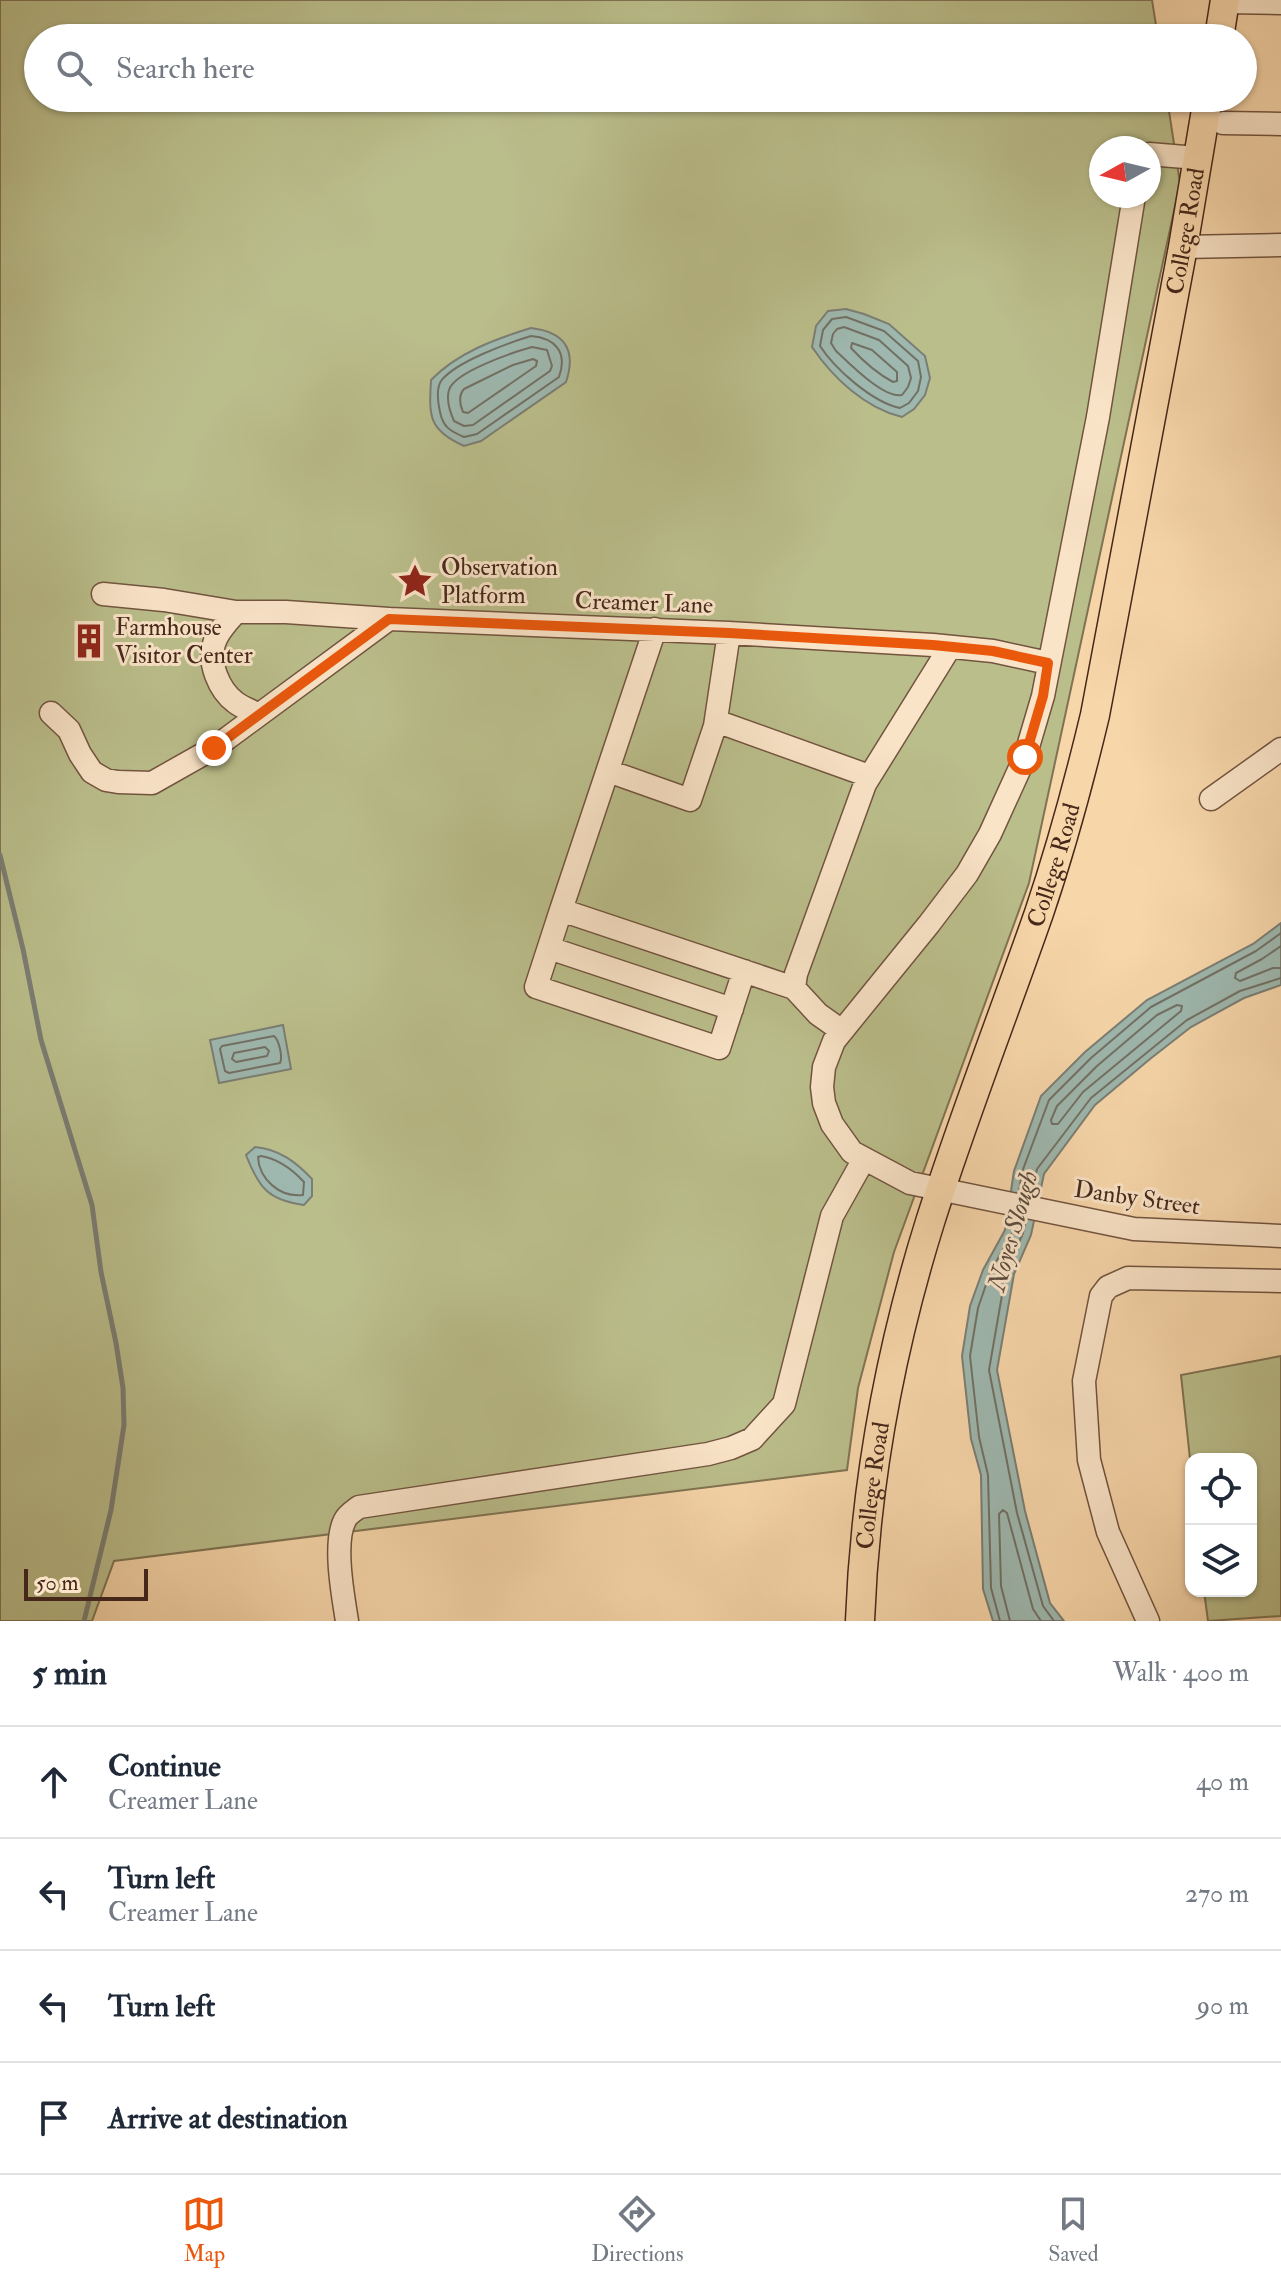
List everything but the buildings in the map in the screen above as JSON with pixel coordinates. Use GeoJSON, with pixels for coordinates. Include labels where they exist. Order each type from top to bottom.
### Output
{"type":"FeatureCollection","features":[{"type":"Feature","properties":{"kind":"main road"},"geometry":{"type":"LineString","coordinates":[[1221,24],[1225,1]]}},
{"type":"Feature","properties":{"kind":"main road","name":"College Road"},"geometry":{"type":"LineString","coordinates":[[860,1621],[867,1528],[879,1443],[906,1309],[941,1190],[1040,910],[1080,779],[1109,648],[1205,112]]}},
{"type":"Feature","properties":{"kind":"street"},"geometry":{"type":"LineString","coordinates":[[1225,1],[1281,3]]}},
{"type":"Feature","properties":{"kind":"street"},"geometry":{"type":"LineString","coordinates":[[1223,123],[1281,124]]}},
{"type":"Feature","properties":{"kind":"street"},"geometry":{"type":"LineString","coordinates":[[1161,155],[1197,158]]}},
{"type":"Feature","properties":{"kind":"street"},"geometry":{"type":"LineString","coordinates":[[941,1190],[910,1183],[852,1152],[839,1137],[824,1103],[824,1067],[834,1041],[967,874],[990,834],[1025,757],[1043,696],[1098,417],[1132,208]]}},
{"type":"Feature","properties":{"kind":"street"},"geometry":{"type":"LineString","coordinates":[[1183,247],[1281,245]]}},
{"type":"Feature","properties":{"kind":"street","name":"Creamer Lane"},"geometry":{"type":"LineString","coordinates":[[103,594],[236,612],[655,629],[950,647],[993,651],[1048,663]]}},
{"type":"Feature","properties":{"kind":"street"},"geometry":{"type":"LineString","coordinates":[[236,612],[225,624],[214,645],[214,666],[221,686],[235,702],[257,714]]}},
{"type":"Feature","properties":{"kind":"street"},"geometry":{"type":"LineString","coordinates":[[51,713],[69,730],[92,772],[106,780],[152,783],[214,748],[389,619]]}},
{"type":"Feature","properties":{"kind":"street"},"geometry":{"type":"LineString","coordinates":[[655,629],[536,987],[719,1048],[744,971]]}},
{"type":"Feature","properties":{"kind":"street"},"geometry":{"type":"LineString","coordinates":[[608,771],[690,800],[716,721],[729,633]]}},
{"type":"Feature","properties":{"kind":"street"},"geometry":{"type":"LineString","coordinates":[[794,988],[796,974],[869,776],[950,647]]}},
{"type":"Feature","properties":{"kind":"street"},"geometry":{"type":"LineString","coordinates":[[716,721],[869,776]]}},
{"type":"Feature","properties":{"kind":"street"},"geometry":{"type":"LineString","coordinates":[[1211,799],[1281,749]]}},
{"type":"Feature","properties":{"kind":"street"},"geometry":{"type":"LineString","coordinates":[[561,910],[794,988],[818,1014],[842,1031]]}},
{"type":"Feature","properties":{"kind":"street"},"geometry":{"type":"LineString","coordinates":[[549,948],[732,1009]]}},
{"type":"Feature","properties":{"kind":"street"},"geometry":{"type":"LineString","coordinates":[[347,1621],[340,1580],[340,1542],[345,1520],[359,1507],[708,1454],[752,1439],[784,1404],[832,1216],[864,1159]]}},
{"type":"Feature","properties":{"kind":"street","name":"Danby Street"},"geometry":{"type":"LineString","coordinates":[[941,1190],[993,1198],[1134,1229],[1281,1236]]}},
{"type":"Feature","properties":{"kind":"street"},"geometry":{"type":"LineString","coordinates":[[1148,1621],[1108,1532],[1089,1460],[1084,1381],[1101,1296],[1108,1287],[1128,1278],[1281,1281]]}},
{"type":"Feature","properties":{"kind":"green space"},"geometry":{"type":"Polygon","coordinates":[[[0,0],[1152,0],[1156,24],[24,24],[24,112],[1169,112],[1180,183],[1029,883],[894,1252],[858,1388],[847,1470],[114,1561],[92,1621],[0,1621],[0,0]]]}},
{"type":"Feature","properties":{"kind":"green space"},"geometry":{"type":"Polygon","coordinates":[[[1281,1356],[1281,1616],[1208,1621],[1205,1597],[1257,1597],[1257,1453],[1189,1453],[1181,1375],[1281,1356]]]}},
{"type":"Feature","properties":{"kind":"water"},"geometry":{"type":"Polygon","coordinates":[[[846,309],[889,324],[925,356],[930,378],[925,395],[914,409],[902,417],[875,407],[851,390],[812,347],[816,326],[828,311],[846,309]]]}},
{"type":"Feature","properties":{"kind":"water"},"geometry":{"type":"Polygon","coordinates":[[[531,328],[552,333],[565,344],[570,360],[566,382],[481,441],[464,446],[443,434],[431,412],[431,380],[453,362],[490,342],[531,328]]]}},
{"type":"Feature","properties":{"kind":"water","name":"Noyes Slough"},"geometry":{"type":"Polygon","coordinates":[[[1281,923],[1281,985],[1244,998],[1191,1027],[1150,1059],[1095,1105],[1044,1174],[1031,1235],[1014,1274],[997,1370],[1025,1511],[1050,1603],[1064,1621],[993,1621],[983,1589],[981,1475],[971,1439],[962,1356],[970,1306],[983,1270],[1005,1230],[1014,1171],[1041,1096],[1085,1052],[1147,1000],[1253,944],[1281,923]]]}},
{"type":"Feature","properties":{"kind":"water"},"geometry":{"type":"Polygon","coordinates":[[[283,1025],[291,1069],[219,1083],[210,1040],[283,1025]]]}},
{"type":"Feature","properties":{"kind":"water"},"geometry":{"type":"Polygon","coordinates":[[[255,1147],[286,1157],[312,1179],[312,1196],[304,1205],[282,1200],[266,1190],[255,1176],[246,1155],[255,1147]]]}},
{"type":"Feature","properties":{"kind":"waterway"},"geometry":{"type":"LineString","coordinates":[[0,855],[41,1040],[92,1205],[123,1388],[124,1425],[111,1510],[84,1621]]}},
{"type":"Feature","properties":{"kind":"place","name":"Observation Platform"},"geometry":{"type":"Point","coordinates":[415,581]}},
{"type":"Feature","properties":{"kind":"place","name":"Farmhouse Visitor Center"},"geometry":{"type":"Point","coordinates":[89,641]}},
{"type":"Feature","properties":{"kind":"route"},"geometry":{"type":"LineString","coordinates":[[214,748],[389,619],[729,633],[993,651],[1048,663],[1043,696],[1025,757]]}}]}
